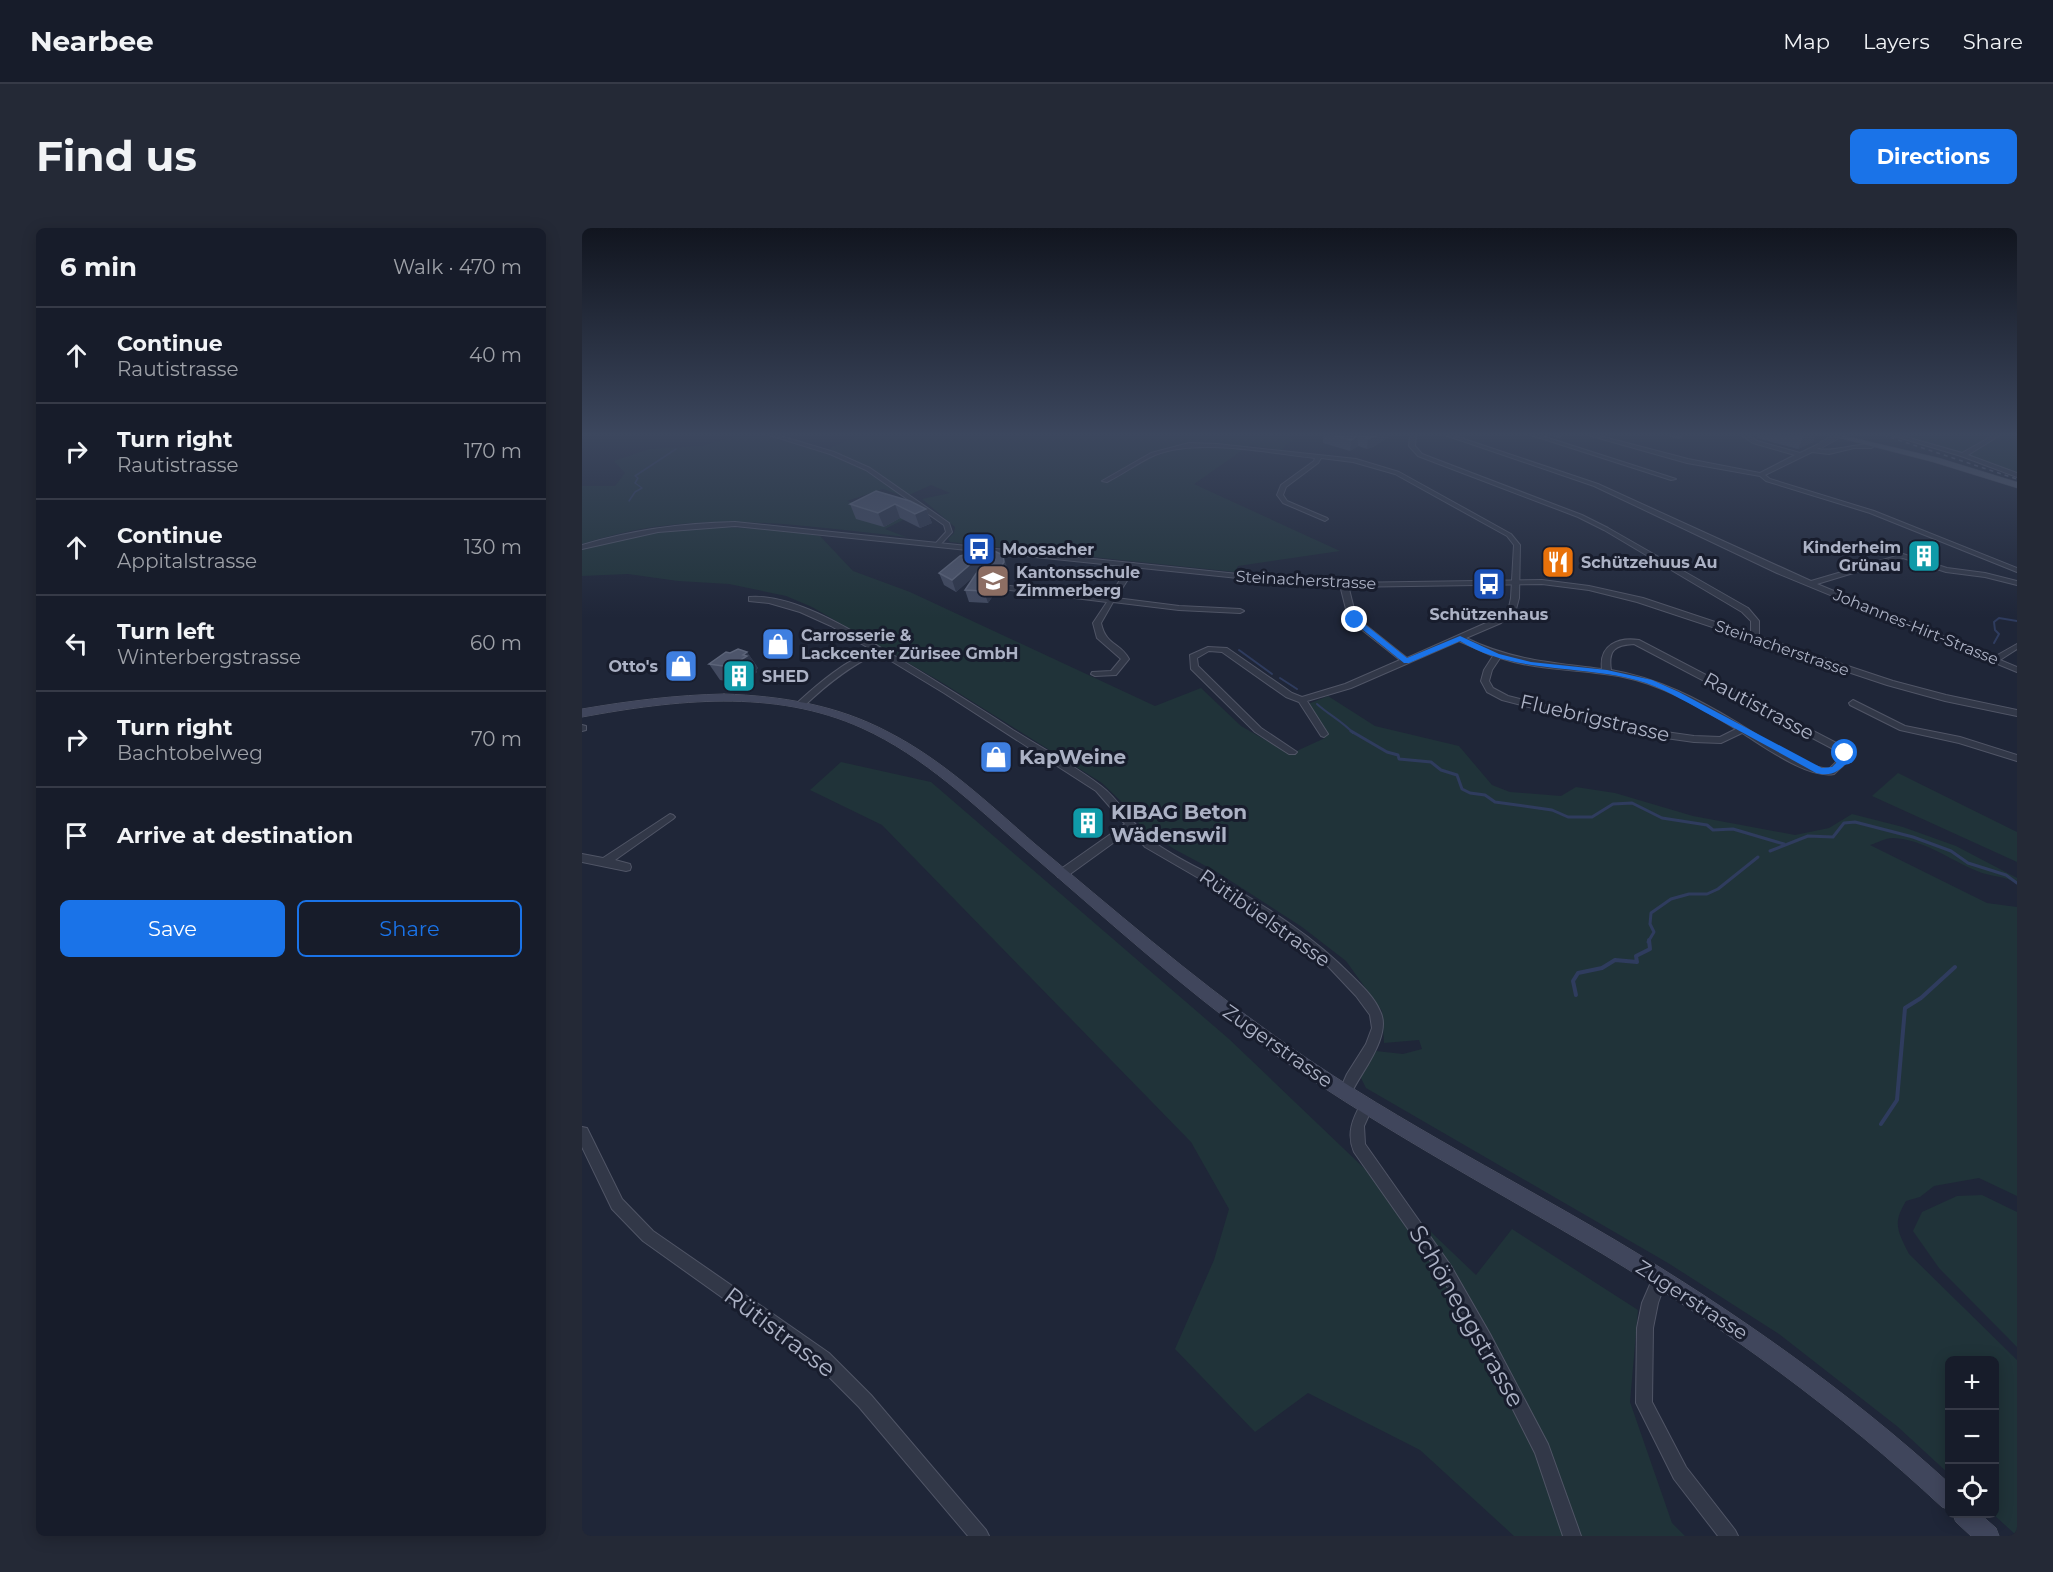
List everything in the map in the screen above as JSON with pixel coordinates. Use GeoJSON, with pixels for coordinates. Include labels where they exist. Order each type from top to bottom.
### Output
{"type":"FeatureCollection","features":[{"type":"Feature","properties":{"kind":"main road","name":"Zugerstrasse"},"geometry":{"type":"LineString","coordinates":[[582,713],[698,698],[740,698],[800,705],[862,723],[920,756],[1181,975],[1300,1064],[1367,1106],[1660,1278],[1766,1348],[1837,1400],[1900,1452],[1945,1494]]}},
{"type":"Feature","properties":{"kind":"main road"},"geometry":{"type":"LineString","coordinates":[[1968,1518],[1988,1536]]}},
{"type":"Feature","properties":{"kind":"street"},"geometry":{"type":"LineString","coordinates":[[907,496],[947,524],[949,532],[938,544]]}},
{"type":"Feature","properties":{"kind":"street"},"geometry":{"type":"LineString","coordinates":[[1281,496],[1286,502],[1324,519]]}},
{"type":"Feature","properties":{"kind":"street"},"geometry":{"type":"LineString","coordinates":[[1302,700],[1348,686],[1498,621],[1511,613],[1515,598],[1517,545],[1509,535],[1439,496]]}},
{"type":"Feature","properties":{"kind":"street"},"geometry":{"type":"LineString","coordinates":[[1533,496],[1586,519],[1744,610],[1755,621],[1755,639]]}},
{"type":"Feature","properties":{"kind":"street","name":"Johannes-Hirt-Strasse"},"geometry":{"type":"LineString","coordinates":[[1620,496],[1810,584],[2017,670]]}},
{"type":"Feature","properties":{"kind":"street"},"geometry":{"type":"LineString","coordinates":[[1820,496],[1872,512],[2017,570]]}},
{"type":"Feature","properties":{"kind":"street","name":"Steinacherstrasse"},"geometry":{"type":"LineString","coordinates":[[582,547],[662,529],[735,524],[1269,580],[1344,585],[1553,583],[1616,593],[1901,686],[2017,713]]}},
{"type":"Feature","properties":{"kind":"street"},"geometry":{"type":"LineString","coordinates":[[1810,584],[1903,556],[1946,570],[1984,575],[2017,583]]}},
{"type":"Feature","properties":{"kind":"street"},"geometry":{"type":"LineString","coordinates":[[1095,674],[1113,673],[1125,659],[1124,655],[1105,642],[1097,623],[1133,565]]}},
{"type":"Feature","properties":{"kind":"street"},"geometry":{"type":"LineString","coordinates":[[1344,585],[1355,620],[1406,661]]}},
{"type":"Feature","properties":{"kind":"street"},"geometry":{"type":"LineString","coordinates":[[1010,588],[1179,608],[1240,610]]}},
{"type":"Feature","properties":{"kind":"street","name":"Rütibüelstrasse"},"geometry":{"type":"LineString","coordinates":[[752,599],[767,600],[818,616],[947,691],[1099,789],[1130,826],[1149,843],[1249,902],[1316,950],[1343,973],[1369,1004],[1378,1020],[1378,1028],[1371,1047],[1345,1092]]}},
{"type":"Feature","properties":{"kind":"street"},"geometry":{"type":"LineString","coordinates":[[1460,638],[1475,648],[1531,664],[1607,672]]}},
{"type":"Feature","properties":{"kind":"street","name":"Rautistrasse"},"geometry":{"type":"LineString","coordinates":[[1624,642],[1636,642],[1841,749],[1845,753],[1845,759],[1831,772],[1820,771],[1663,687],[1607,672],[1605,657],[1609,650],[1624,642]]}},
{"type":"Feature","properties":{"kind":"street"},"geometry":{"type":"LineString","coordinates":[[1995,660],[2017,646]]}},
{"type":"Feature","properties":{"kind":"street"},"geometry":{"type":"LineString","coordinates":[[1292,752],[1258,730],[1194,667],[1192,660],[1204,650],[1216,648],[1224,650],[1289,695],[1302,700],[1324,734]]}},
{"type":"Feature","properties":{"kind":"street"},"geometry":{"type":"LineString","coordinates":[[800,705],[861,658],[878,650]]}},
{"type":"Feature","properties":{"kind":"street","name":"Fluebrigstrasse"},"geometry":{"type":"LineString","coordinates":[[1497,656],[1484,679],[1484,684],[1492,693],[1505,698],[1630,730],[1694,739],[1721,740],[1741,730]]}},
{"type":"Feature","properties":{"kind":"street"},"geometry":{"type":"LineString","coordinates":[[1853,703],[1903,728],[1950,737],[2017,758]]}},
{"type":"Feature","properties":{"kind":"street"},"geometry":{"type":"LineString","coordinates":[[606,862],[670,818]]}},
{"type":"Feature","properties":{"kind":"street"},"geometry":{"type":"LineString","coordinates":[[1062,874],[1130,826]]}},
{"type":"Feature","properties":{"kind":"street"},"geometry":{"type":"LineString","coordinates":[[582,858],[626,867]]}},
{"type":"Feature","properties":{"kind":"street","name":"Schöneggstrasse"},"geometry":{"type":"LineString","coordinates":[[1367,1106],[1358,1121],[1355,1132],[1359,1148],[1446,1271],[1485,1339],[1542,1450],[1572,1536]]}},
{"type":"Feature","properties":{"kind":"street","name":"Rütistrasse"},"geometry":{"type":"LineString","coordinates":[[582,1133],[617,1204],[648,1236],[823,1359],[865,1401],[980,1536]]}},
{"type":"Feature","properties":{"kind":"street"},"geometry":{"type":"LineString","coordinates":[[1660,1278],[1650,1303],[1644,1328],[1644,1403],[1680,1473],[1729,1536]]}},
{"type":"Feature","properties":{"kind":"shaded area"},"geometry":{"type":"Polygon","coordinates":[[[582,496],[862,496],[847,501],[909,517],[885,529],[906,537],[783,524],[704,522],[623,533],[582,544],[582,496]]]}},
{"type":"Feature","properties":{"kind":"shaded area"},"geometry":{"type":"Polygon","coordinates":[[[936,496],[1220,496],[1340,551],[1238,566],[1235,572],[950,542],[948,539],[954,533],[955,527],[922,499],[936,496]]]}},
{"type":"Feature","properties":{"kind":"shaded area"},"geometry":{"type":"Polygon","coordinates":[[[722,527],[779,530],[820,536],[853,571],[910,592],[1155,706],[1201,688],[1241,726],[1290,754],[1325,738],[1308,704],[1328,696],[1375,726],[1459,746],[1492,785],[1510,792],[1561,796],[1576,787],[1615,793],[1693,816],[1795,835],[1829,828],[1852,814],[1903,827],[1956,846],[2017,878],[2017,884],[2008,879],[1982,873],[1926,846],[1904,839],[1890,838],[1870,845],[1987,903],[2017,907],[2017,1196],[1979,1178],[1934,1186],[1920,1197],[1906,1201],[1899,1216],[1898,1227],[1909,1254],[2017,1360],[2017,1536],[1997,1518],[1999,1356],[1945,1356],[1945,1470],[1898,1427],[1779,1334],[1668,1263],[1366,1088],[1360,1076],[1376,1051],[1403,1054],[1422,1049],[1419,1040],[1384,1043],[1382,1011],[1346,961],[1302,927],[1217,872],[1174,849],[1142,828],[1131,811],[1102,783],[941,682],[812,607],[786,596],[729,584],[678,581],[628,574],[582,576],[582,549],[649,533],[722,527]]]}},
{"type":"Feature","properties":{"kind":"shaded area"},"geometry":{"type":"Polygon","coordinates":[[[841,762],[931,782],[1229,1039],[1476,1275],[1512,1229],[1638,1310],[1630,1402],[1672,1523],[1685,1536],[1514,1536],[1420,1450],[1308,1393],[1255,1432],[1175,1349],[1214,1260],[1229,1209],[1191,1142],[882,825],[810,790],[841,762]]]}},
{"type":"Feature","properties":{"kind":"shaded area"},"geometry":{"type":"Polygon","coordinates":[[[1898,773],[2017,832],[2017,862],[1872,796],[1898,773]]]}},
{"type":"Feature","properties":{"kind":"shaded area"},"geometry":{"type":"Polygon","coordinates":[[[1982,1195],[2017,1212],[2017,1347],[1939,1268],[1913,1231],[1922,1212],[1957,1196],[1982,1195]]]}},
{"type":"Feature","properties":{"kind":"building"},"geometry":{"type":"Polygon","coordinates":[[[866,496],[893,496],[926,509],[915,514],[895,504],[878,513],[850,504],[866,496]]]}},
{"type":"Feature","properties":{"kind":"building"},"geometry":{"type":"Polygon","coordinates":[[[988,549],[952,580],[939,573],[960,556],[988,549]]]}},
{"type":"Feature","properties":{"kind":"building"},"geometry":{"type":"Polygon","coordinates":[[[992,550],[1003,555],[1004,562],[984,591],[965,590],[992,550]]]}},
{"type":"Feature","properties":{"kind":"building"},"geometry":{"type":"Polygon","coordinates":[[[738,649],[747,652],[743,655],[747,656],[730,667],[709,664],[726,652],[730,653],[738,649]]]}},
{"type":"Feature","properties":{"kind":"waterway"},"geometry":{"type":"LineString","coordinates":[[629,501],[632,496]]}},
{"type":"Feature","properties":{"kind":"waterway"},"geometry":{"type":"LineString","coordinates":[[1994,643],[1999,634],[1995,630],[1994,622],[1999,618],[2017,621]]}},
{"type":"Feature","properties":{"kind":"waterway"},"geometry":{"type":"LineString","coordinates":[[1239,650],[1272,674]]}},
{"type":"Feature","properties":{"kind":"waterway"},"geometry":{"type":"LineString","coordinates":[[1280,678],[1297,689]]}},
{"type":"Feature","properties":{"kind":"waterway"},"geometry":{"type":"LineString","coordinates":[[1317,704],[1353,733]]}},
{"type":"Feature","properties":{"kind":"waterway"},"geometry":{"type":"LineString","coordinates":[[1351,731],[1387,752],[1398,755],[1399,759],[1431,762],[1441,770],[1457,775],[1462,789],[1470,793],[1485,795],[1495,802],[1552,810],[1568,817],[1592,817],[1613,804],[1632,803],[1662,818],[1707,825],[1713,830],[1733,829],[1784,844]]}},
{"type":"Feature","properties":{"kind":"waterway"},"geometry":{"type":"LineString","coordinates":[[1770,851],[1808,836],[1833,837],[1844,823],[1855,822],[1913,837],[1951,851],[1968,863],[2006,875],[2017,883]]}},
{"type":"Feature","properties":{"kind":"waterway"},"geometry":{"type":"LineString","coordinates":[[1649,940],[1654,932],[1650,924],[1651,913],[1671,899],[1689,894],[1707,894],[1718,889],[1758,857]]}},
{"type":"Feature","properties":{"kind":"waterway"},"geometry":{"type":"LineString","coordinates":[[1576,995],[1573,981],[1578,973],[1602,968],[1615,960],[1637,962],[1636,956],[1650,949],[1649,940]]}},
{"type":"Feature","properties":{"kind":"waterway"},"geometry":{"type":"LineString","coordinates":[[1881,1124],[1897,1100],[1905,1008],[1921,998],[1955,967]]}},
{"type":"Feature","properties":{"kind":"place","name":"Moosacher"},"geometry":{"type":"Point","coordinates":[979,549]}},
{"type":"Feature","properties":{"kind":"place","name":"Kinderheim Grünau"},"geometry":{"type":"Point","coordinates":[1924,556]}},
{"type":"Feature","properties":{"kind":"place","name":"Schützehuus Au"},"geometry":{"type":"Point","coordinates":[1558,562]}},
{"type":"Feature","properties":{"kind":"place","name":"Kantonsschule Zimmerberg"},"geometry":{"type":"Point","coordinates":[993,581]}},
{"type":"Feature","properties":{"kind":"place","name":"Schützenhaus"},"geometry":{"type":"Point","coordinates":[1489,584]}},
{"type":"Feature","properties":{"kind":"place","name":"Carrosserie & Lackcenter Zürisee GmbH"},"geometry":{"type":"Point","coordinates":[778,644]}},
{"type":"Feature","properties":{"kind":"place","name":"Otto's"},"geometry":{"type":"Point","coordinates":[681,666]}},
{"type":"Feature","properties":{"kind":"place","name":"SHED"},"geometry":{"type":"Point","coordinates":[739,676]}},
{"type":"Feature","properties":{"kind":"place","name":"KapWeine"},"geometry":{"type":"Point","coordinates":[996,757]}},
{"type":"Feature","properties":{"kind":"place","name":"KIBAG Beton Wädenswil"},"geometry":{"type":"Point","coordinates":[1088,823]}},
{"type":"Feature","properties":{"kind":"route"},"geometry":{"type":"LineString","coordinates":[[1355,620],[1406,661],[1460,638],[1475,648],[1531,664],[1607,672],[1649,682],[1677,694],[1820,771],[1831,772],[1845,759],[1845,753]]}}]}
